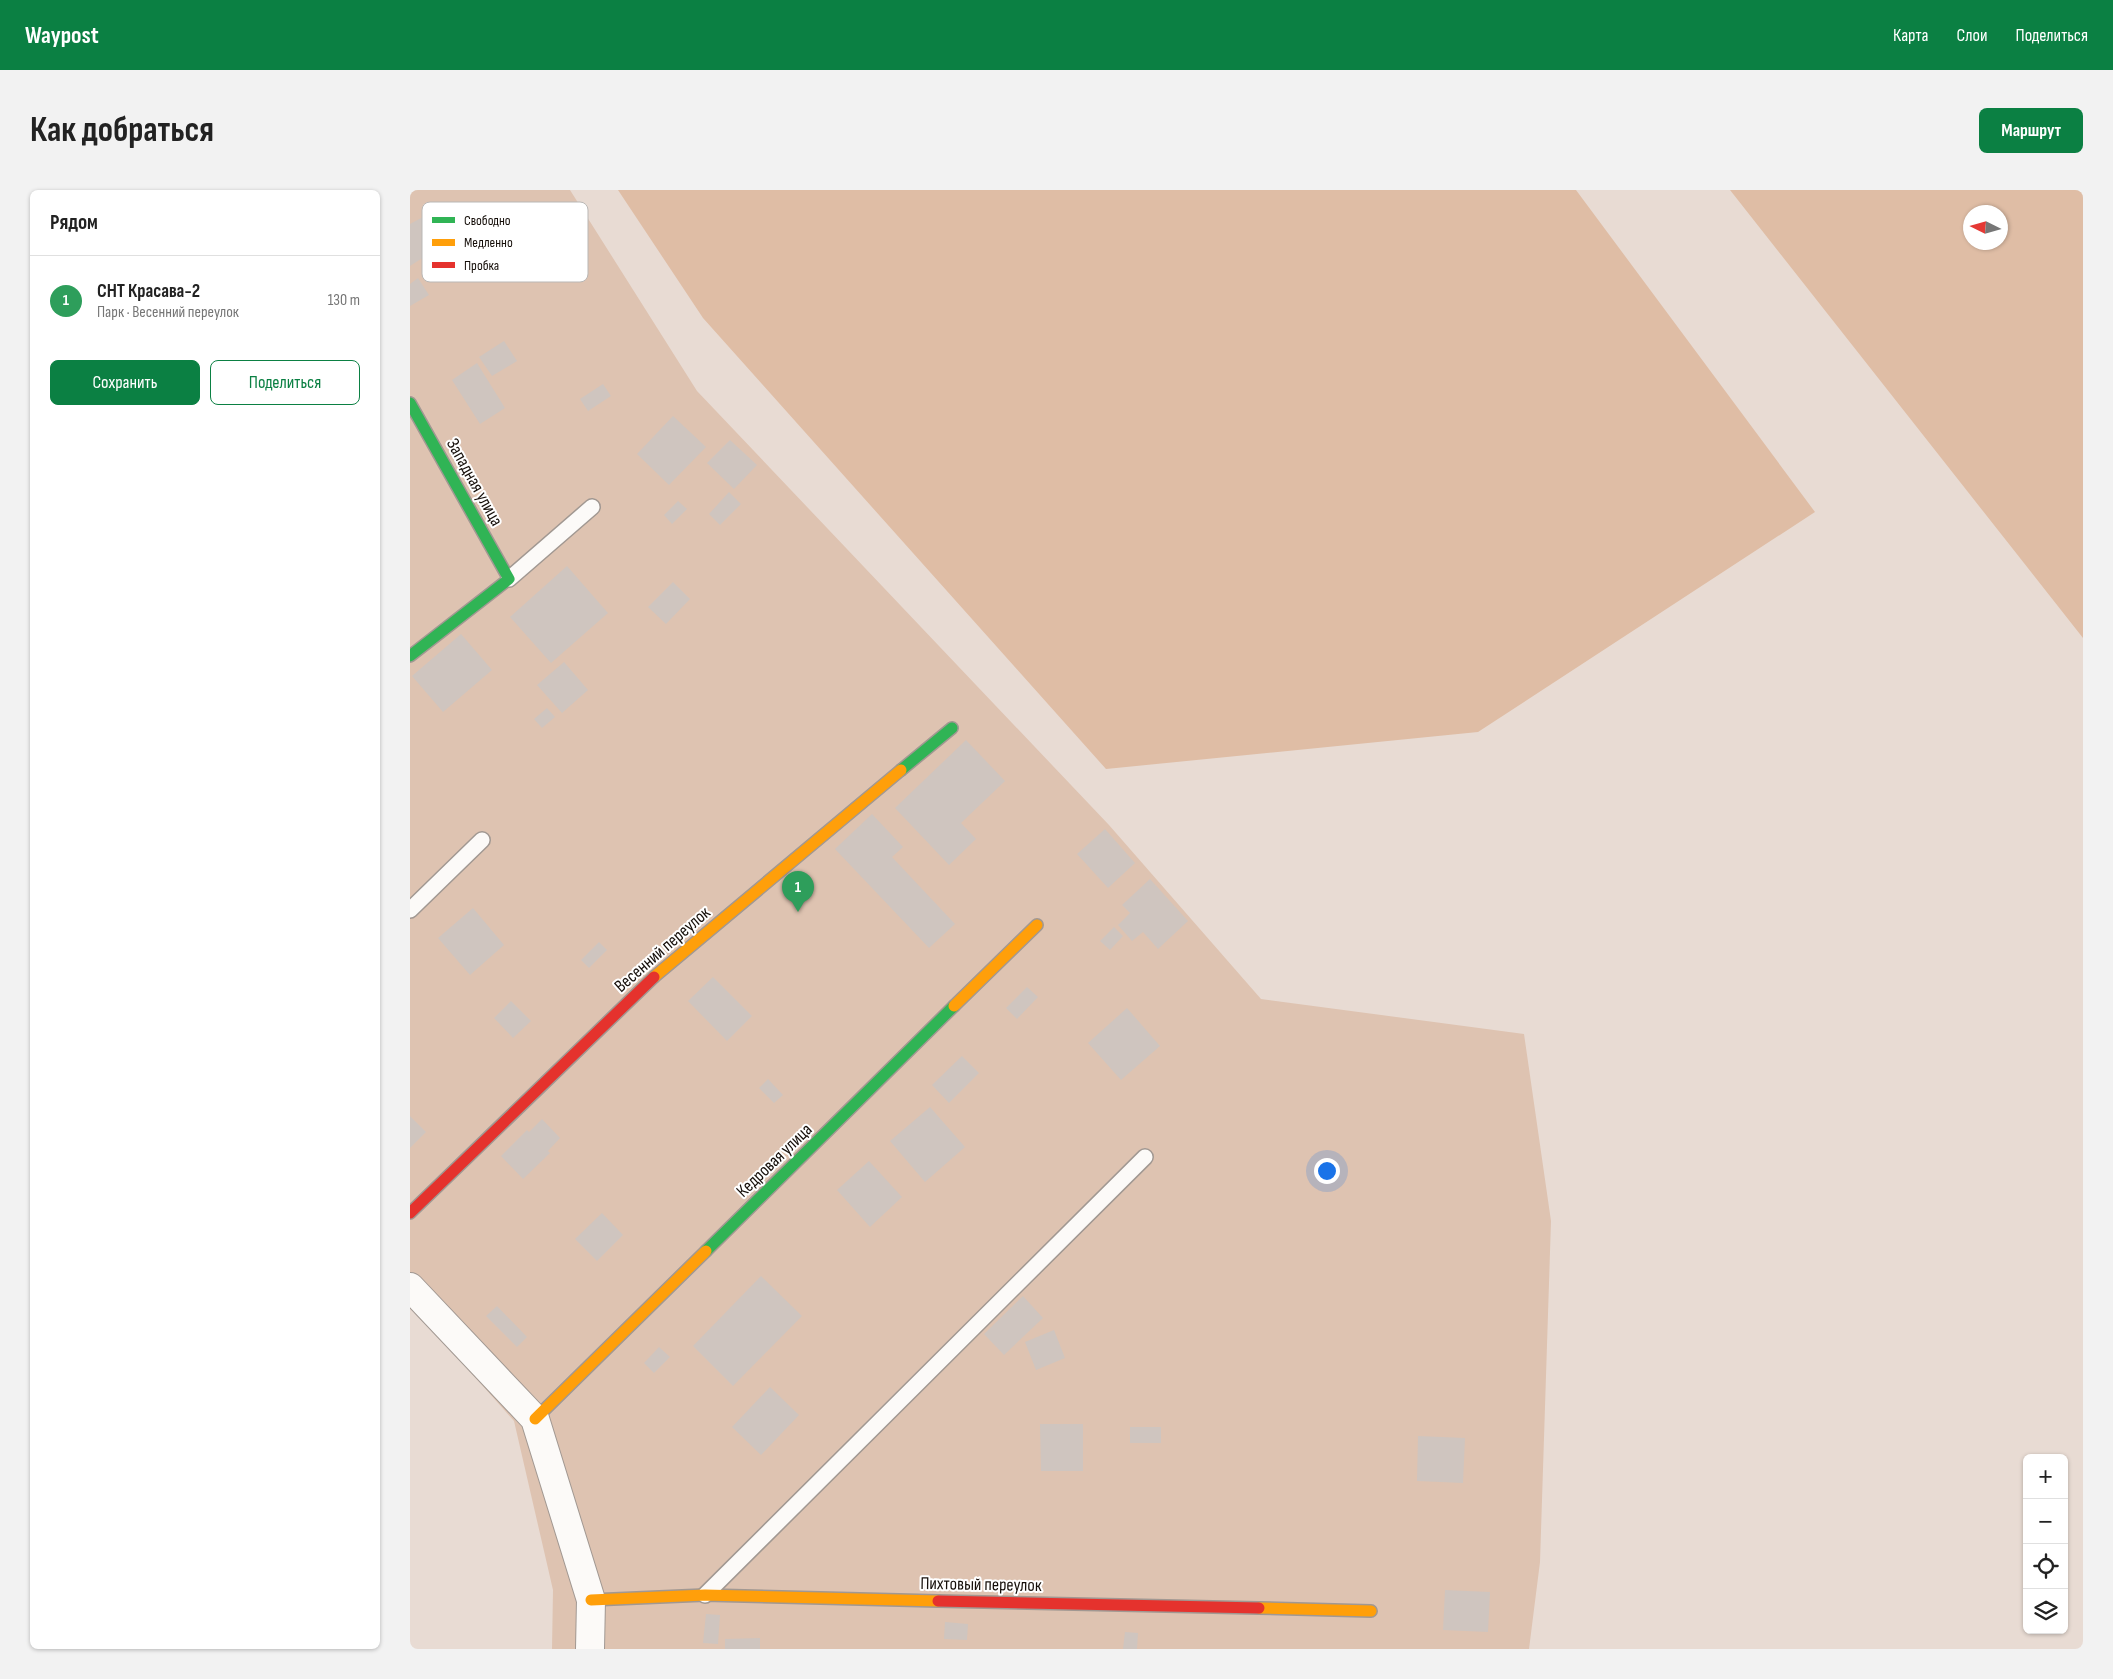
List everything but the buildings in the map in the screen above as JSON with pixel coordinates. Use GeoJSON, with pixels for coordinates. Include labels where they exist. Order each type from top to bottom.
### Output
{"type":"FeatureCollection","features":[{"type":"Feature","properties":{"kind":"street","name":"Западная улица"},"geometry":{"type":"LineString","coordinates":[[410,403],[509,579]]}},
{"type":"Feature","properties":{"kind":"street"},"geometry":{"type":"LineString","coordinates":[[410,656],[509,579]]}},
{"type":"Feature","properties":{"kind":"street","name":"Весенний переулок"},"geometry":{"type":"LineString","coordinates":[[410,1213],[660,971],[952,728]]}},
{"type":"Feature","properties":{"kind":"street","name":"Кедровая улица"},"geometry":{"type":"LineString","coordinates":[[535,1419],[1037,926]]}},
{"type":"Feature","properties":{"kind":"street"},"geometry":{"type":"LineString","coordinates":[[410,1287],[535,1419],[591,1600],[590,1649]]}},
{"type":"Feature","properties":{"kind":"street","name":"Пихтовый переулок"},"geometry":{"type":"LineString","coordinates":[[591,1600],[705,1595],[1371,1611]]}},
{"type":"Feature","properties":{"kind":"lane"},"geometry":{"type":"LineString","coordinates":[[509,579],[592,507]]}},
{"type":"Feature","properties":{"kind":"lane"},"geometry":{"type":"LineString","coordinates":[[410,910],[482,840]]}},
{"type":"Feature","properties":{"kind":"lane"},"geometry":{"type":"LineString","coordinates":[[705,1595],[1145,1157]]}},
{"type":"Feature","properties":{"kind":"shaded area"},"geometry":{"type":"Polygon","coordinates":[[[410,190],[570,190],[578,202],[422,202],[422,282],[588,282],[588,218],[697,391],[1109,825],[1261,999],[1524,1034],[1551,1221],[1540,1562],[1529,1649],[552,1649],[553,1590],[514,1421],[410,1304],[410,190]]]}},
{"type":"Feature","properties":{"kind":"shaded area"},"geometry":{"type":"Polygon","coordinates":[[[618,190],[1576,190],[1815,512],[1478,732],[1106,769],[703,318],[618,190]]]}},
{"type":"Feature","properties":{"kind":"shaded area"},"geometry":{"type":"Polygon","coordinates":[[[1730,190],[2083,190],[2083,638],[1730,190]]]}},
{"type":"Feature","properties":{"kind":"traffic: fast"},"geometry":{"type":"LineString","coordinates":[[410,403],[509,579],[410,656]]}},
{"type":"Feature","properties":{"kind":"traffic: fast"},"geometry":{"type":"LineString","coordinates":[[901,770],[952,728]]}},
{"type":"Feature","properties":{"kind":"traffic: fast"},"geometry":{"type":"LineString","coordinates":[[706,1251],[954,1006]]}},
{"type":"Feature","properties":{"kind":"traffic: slow"},"geometry":{"type":"LineString","coordinates":[[654,977],[901,770]]}},
{"type":"Feature","properties":{"kind":"traffic: slow"},"geometry":{"type":"LineString","coordinates":[[954,1006],[1037,925]]}},
{"type":"Feature","properties":{"kind":"traffic: slow"},"geometry":{"type":"LineString","coordinates":[[535,1419],[706,1251]]}},
{"type":"Feature","properties":{"kind":"traffic: slow"},"geometry":{"type":"LineString","coordinates":[[591,1600],[705,1595],[938,1601]]}},
{"type":"Feature","properties":{"kind":"traffic: slow"},"geometry":{"type":"LineString","coordinates":[[1259,1608],[1371,1611]]}},
{"type":"Feature","properties":{"kind":"traffic: jam"},"geometry":{"type":"LineString","coordinates":[[410,1213],[654,977]]}},
{"type":"Feature","properties":{"kind":"traffic: jam"},"geometry":{"type":"LineString","coordinates":[[938,1601],[1259,1608]]}},
{"type":"Feature","properties":{"kind":"place","name":"СНТ Красава-2"},"geometry":{"type":"Point","coordinates":[798,912]}}]}
